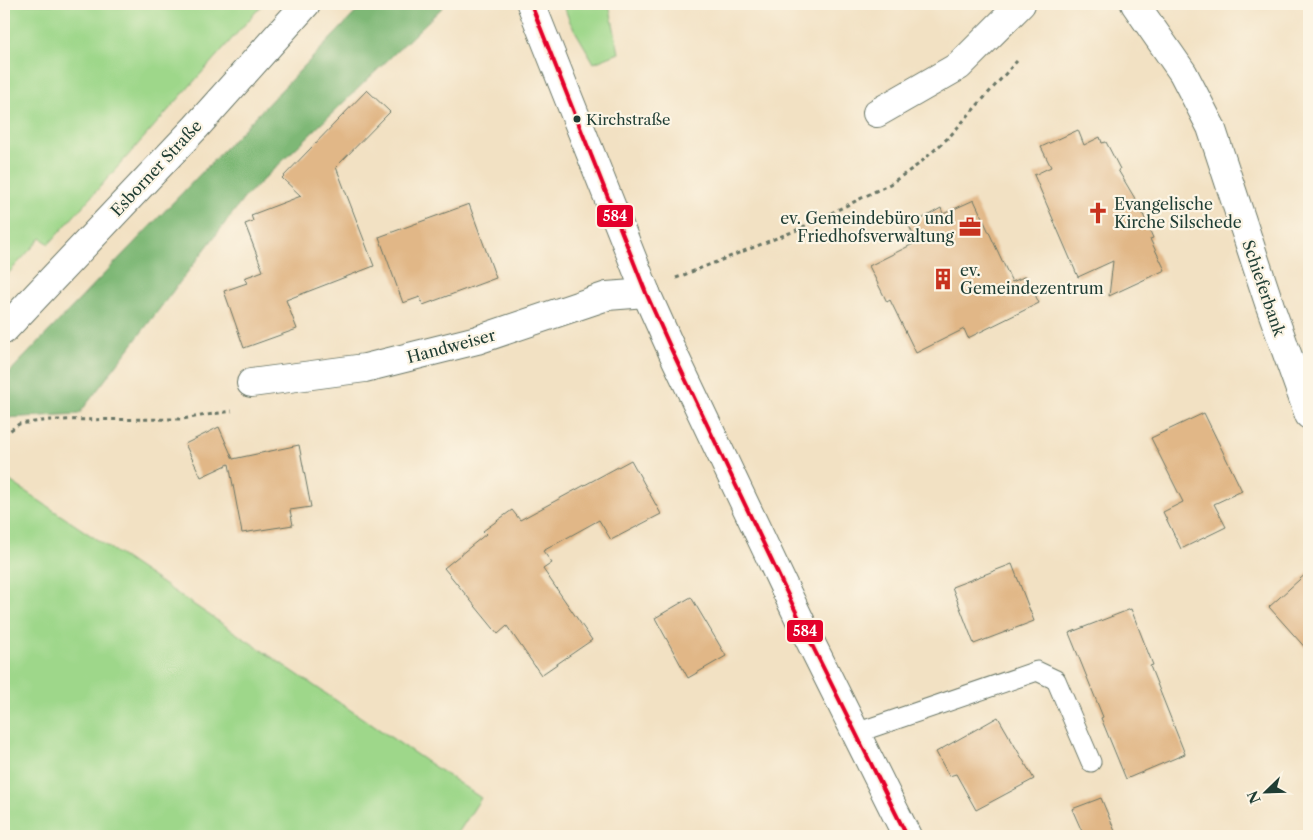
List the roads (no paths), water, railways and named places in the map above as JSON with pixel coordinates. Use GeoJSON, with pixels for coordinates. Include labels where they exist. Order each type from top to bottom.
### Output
{"type":"FeatureCollection","features":[{"type":"Feature","properties":{"kind":"main road","name":"Esborner Straße"},"geometry":{"type":"LineString","coordinates":[[4,330],[196,127],[306,4]]}},
{"type":"Feature","properties":{"kind":"main road"},"geometry":{"type":"LineString","coordinates":[[532,4],[646,293],[807,635],[907,836]]}},
{"type":"Feature","properties":{"kind":"main road"},"geometry":{"type":"LineString","coordinates":[[877,113],[959,66],[1021,4]]}},
{"type":"Feature","properties":{"kind":"main road","name":"Schieferbank"},"geometry":{"type":"LineString","coordinates":[[1135,4],[1183,73],[1211,128],[1270,306],[1309,415]]}},
{"type":"Feature","properties":{"kind":"main road","name":"Handweiser"},"geometry":{"type":"LineString","coordinates":[[251,384],[365,368],[477,340],[607,296],[646,293]]}},
{"type":"Feature","properties":{"kind":"lane"},"geometry":{"type":"LineString","coordinates":[[856,733],[1037,671],[1056,680],[1091,762]]}},
{"type":"Feature","properties":{"kind":"place","name":"Kirchstraße"},"geometry":{"type":"Point","coordinates":[577,119]}},
{"type":"Feature","properties":{"kind":"place","name":"Evangelische Kirche Silschede"},"geometry":{"type":"Point","coordinates":[1098,213]}},
{"type":"Feature","properties":{"kind":"place","name":"ev. Gemeindebüro und Friedhofsverwaltung"},"geometry":{"type":"Point","coordinates":[970,227]}},
{"type":"Feature","properties":{"kind":"place","name":"ev. Gemeindezentrum"},"geometry":{"type":"Point","coordinates":[943,279]}}]}
